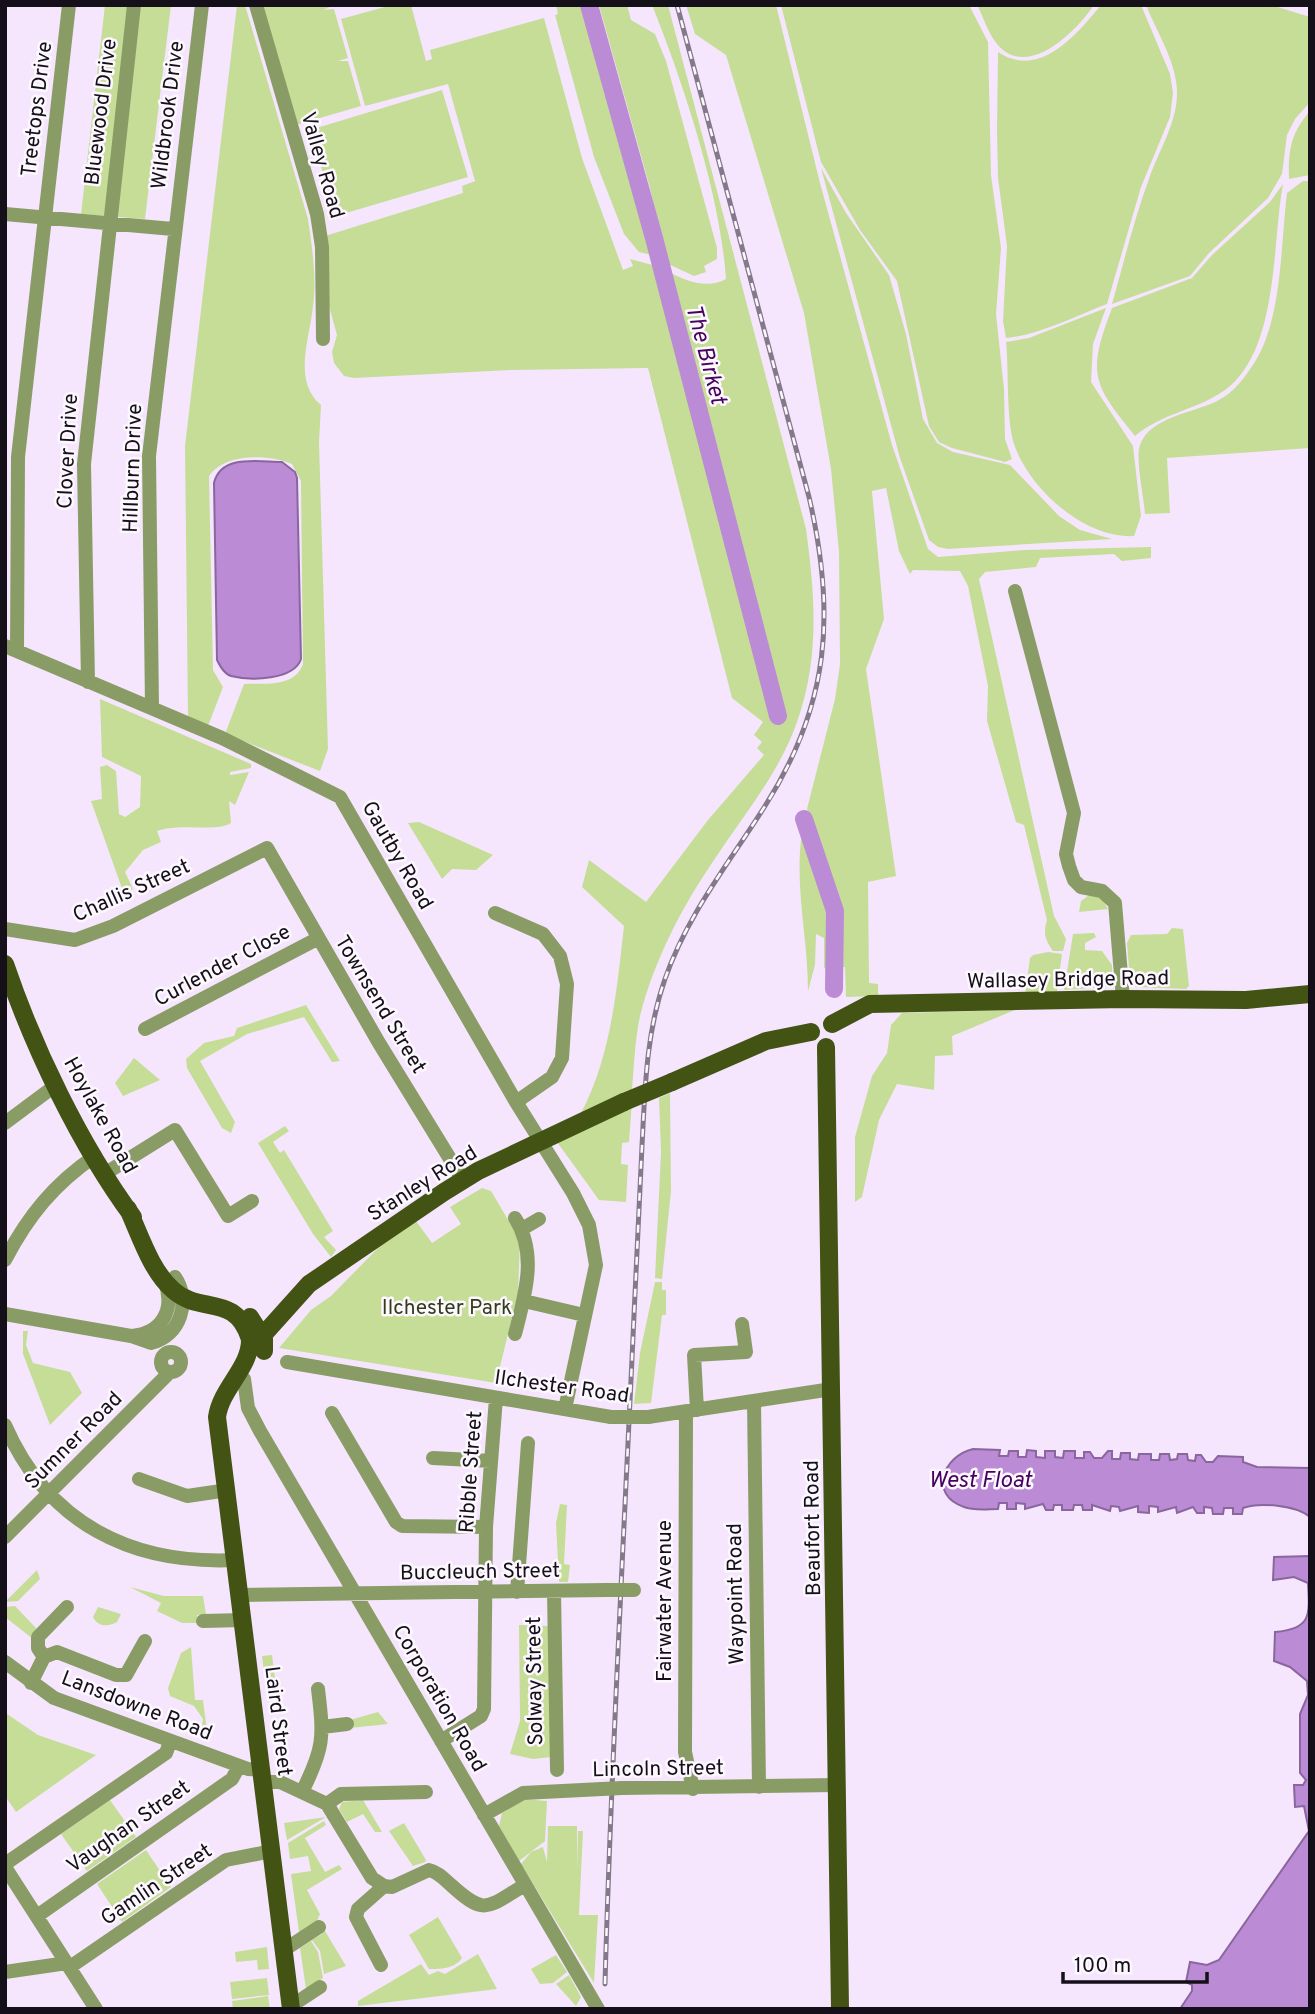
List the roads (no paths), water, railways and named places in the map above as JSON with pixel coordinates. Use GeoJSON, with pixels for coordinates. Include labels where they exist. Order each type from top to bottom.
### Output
{"type":"FeatureCollection","features":[{"type":"Feature","properties":{"kind":"main road","name":"Hoylake Road"},"geometry":{"type":"LineString","coordinates":[[7,974],[57,1084],[95,1156],[183,1295]]}},
{"type":"Feature","properties":{"kind":"main road","name":"Wallasey Bridge Road"},"geometry":{"type":"LineString","coordinates":[[832,1024],[870,1004],[1123,999],[1246,1000],[1310,993]]}},
{"type":"Feature","properties":{"kind":"main road"},"geometry":{"type":"LineString","coordinates":[[817,1023],[832,1024],[836,1037],[826,1047],[813,1042],[811,1032],[817,1023]]}},
{"type":"Feature","properties":{"kind":"main road"},"geometry":{"type":"LineString","coordinates":[[540,1143],[624,1102],[766,1041],[811,1032]]}},
{"type":"Feature","properties":{"kind":"main road","name":"Beaufort Road"},"geometry":{"type":"LineString","coordinates":[[826,1047],[840,2009]]}},
{"type":"Feature","properties":{"kind":"main road","name":"Stanley Road"},"geometry":{"type":"LineString","coordinates":[[261,1335],[309,1284],[464,1180],[540,1143]]}},
{"type":"Feature","properties":{"kind":"main road"},"geometry":{"type":"LineString","coordinates":[[183,1295],[226,1297],[261,1335]]}},
{"type":"Feature","properties":{"kind":"main road"},"geometry":{"type":"LineString","coordinates":[[222,1440],[227,1407],[244,1379],[261,1335]]}},
{"type":"Feature","properties":{"kind":"main road"},"geometry":{"type":"LineString","coordinates":[[222,1440],[219,1406],[261,1335]]}},
{"type":"Feature","properties":{"kind":"main road","name":"Laird Street"},"geometry":{"type":"LineString","coordinates":[[222,1440],[291,2008]]}},
{"type":"Feature","properties":{"kind":"street","name":"Treetops Drive"},"geometry":{"type":"LineString","coordinates":[[11,648],[18,457],[69,5]]}},
{"type":"Feature","properties":{"kind":"street","name":"Bluewood Drive"},"geometry":{"type":"LineString","coordinates":[[109,223],[134,5]]}},
{"type":"Feature","properties":{"kind":"street","name":"Wildbrook Drive"},"geometry":{"type":"LineString","coordinates":[[173,229],[202,5]]}},
{"type":"Feature","properties":{"kind":"street","name":"Valley Road"},"geometry":{"type":"LineString","coordinates":[[256,5],[317,214],[323,247],[323,339]]}},
{"type":"Feature","properties":{"kind":"street"},"geometry":{"type":"LineString","coordinates":[[5,214],[173,229]]}},
{"type":"Feature","properties":{"kind":"street","name":"Clover Drive"},"geometry":{"type":"LineString","coordinates":[[88,682],[83,464],[109,223]]}},
{"type":"Feature","properties":{"kind":"street","name":"Hillburn Drive"},"geometry":{"type":"LineString","coordinates":[[152,708],[149,456],[173,229]]}},
{"type":"Feature","properties":{"kind":"street"},"geometry":{"type":"LineString","coordinates":[[1015,591],[1074,813],[1066,854],[1069,866],[1074,880],[1081,887],[1102,891],[1115,903],[1123,999]]}},
{"type":"Feature","properties":{"kind":"street","name":"Gautby Road"},"geometry":{"type":"LineString","coordinates":[[11,648],[222,738],[341,797],[540,1143],[573,1192],[589,1225],[596,1265],[565,1409]]}},
{"type":"Feature","properties":{"kind":"street","name":"Challis Street"},"geometry":{"type":"LineString","coordinates":[[5,929],[75,940],[113,926],[267,848]]}},
{"type":"Feature","properties":{"kind":"street","name":"Townsend Street"},"geometry":{"type":"LineString","coordinates":[[267,848],[317,939],[464,1180]]}},
{"type":"Feature","properties":{"kind":"street"},"geometry":{"type":"LineString","coordinates":[[495,913],[543,934],[560,956],[567,984],[562,1058],[552,1077],[516,1102]]}},
{"type":"Feature","properties":{"kind":"street","name":"Curlender Close"},"geometry":{"type":"LineString","coordinates":[[145,1029],[317,939]]}},
{"type":"Feature","properties":{"kind":"street"},"geometry":{"type":"LineString","coordinates":[[5,1124],[57,1084]]}},
{"type":"Feature","properties":{"kind":"street"},"geometry":{"type":"LineString","coordinates":[[106,1173],[172,1125],[231,1221],[252,1201]]}},
{"type":"Feature","properties":{"kind":"street"},"geometry":{"type":"LineString","coordinates":[[5,1260],[23,1226],[44,1199],[65,1178],[95,1156]]}},
{"type":"Feature","properties":{"kind":"street"},"geometry":{"type":"LineString","coordinates":[[515,1334],[524,1301],[529,1252],[519,1224],[539,1219]]}},
{"type":"Feature","properties":{"kind":"street"},"geometry":{"type":"LineString","coordinates":[[5,1314],[131,1336],[146,1342],[162,1339],[183,1295]]}},
{"type":"Feature","properties":{"kind":"street"},"geometry":{"type":"LineString","coordinates":[[524,1301],[584,1315]]}},
{"type":"Feature","properties":{"kind":"street","name":"Fairwater Avenue"},"geometry":{"type":"LineString","coordinates":[[693,1789],[685,1752],[694,1355],[747,1352],[743,1324]]}},
{"type":"Feature","properties":{"kind":"street","name":"Ilchester Road"},"geometry":{"type":"LineString","coordinates":[[287,1362],[611,1417],[648,1417],[832,1389]]}},
{"type":"Feature","properties":{"kind":"street","name":"Sumner Road"},"geometry":{"type":"LineString","coordinates":[[5,1537],[170,1372]]}},
{"type":"Feature","properties":{"kind":"street","name":"Corporation Road"},"geometry":{"type":"LineString","coordinates":[[244,1379],[248,1408],[598,2009]]}},
{"type":"Feature","properties":{"kind":"street","name":"Ribble Street"},"geometry":{"type":"LineString","coordinates":[[441,1741],[481,1716],[484,1709],[486,1527],[496,1398]]}},
{"type":"Feature","properties":{"kind":"street","name":"Waypoint Road"},"geometry":{"type":"LineString","coordinates":[[754,1401],[759,1787]]}},
{"type":"Feature","properties":{"kind":"street"},"geometry":{"type":"LineString","coordinates":[[227,1407],[236,1402],[248,1408]]}},
{"type":"Feature","properties":{"kind":"street"},"geometry":{"type":"LineString","coordinates":[[331,1413],[396,1522],[402,1526],[486,1527]]}},
{"type":"Feature","properties":{"kind":"street"},"geometry":{"type":"LineString","coordinates":[[5,1425],[26,1465],[48,1494],[87,1525],[135,1549],[192,1561],[236,1560]]}},
{"type":"Feature","properties":{"kind":"street"},"geometry":{"type":"LineString","coordinates":[[517,1592],[524,1448]]}},
{"type":"Feature","properties":{"kind":"street"},"geometry":{"type":"LineString","coordinates":[[433,1458],[491,1461]]}},
{"type":"Feature","properties":{"kind":"street"},"geometry":{"type":"LineString","coordinates":[[139,1479],[187,1496],[228,1490]]}},
{"type":"Feature","properties":{"kind":"street","name":"Buccleuch Street"},"geometry":{"type":"LineString","coordinates":[[241,1595],[634,1590]]}},
{"type":"Feature","properties":{"kind":"street","name":"Solway Street"},"geometry":{"type":"LineString","coordinates":[[554,1591],[557,1770]]}},
{"type":"Feature","properties":{"kind":"street"},"geometry":{"type":"LineString","coordinates":[[44,1657],[38,1648],[38,1637],[67,1608]]}},
{"type":"Feature","properties":{"kind":"street"},"geometry":{"type":"LineString","coordinates":[[204,1621],[244,1620]]}},
{"type":"Feature","properties":{"kind":"street"},"geometry":{"type":"LineString","coordinates":[[44,1657],[63,1653],[116,1675],[126,1675],[145,1641]]}},
{"type":"Feature","properties":{"kind":"street"},"geometry":{"type":"LineString","coordinates":[[31,1683],[44,1657]]}},
{"type":"Feature","properties":{"kind":"street","name":"Lansdowne Road"},"geometry":{"type":"LineString","coordinates":[[5,1662],[54,1699],[239,1766],[327,1804]]}},
{"type":"Feature","properties":{"kind":"street"},"geometry":{"type":"LineString","coordinates":[[302,1792],[319,1758],[322,1727],[318,1689]]}},
{"type":"Feature","properties":{"kind":"street"},"geometry":{"type":"LineString","coordinates":[[322,1727],[347,1724]]}},
{"type":"Feature","properties":{"kind":"street"},"geometry":{"type":"LineString","coordinates":[[96,2009],[5,1866],[166,1753],[170,1742]]}},
{"type":"Feature","properties":{"kind":"street","name":"Vaughan Street"},"geometry":{"type":"LineString","coordinates":[[37,1916],[232,1779],[239,1766]]}},
{"type":"Feature","properties":{"kind":"street","name":"Lincoln Street"},"geometry":{"type":"LineString","coordinates":[[484,1815],[523,1793],[622,1788],[693,1789],[838,1784]]}},
{"type":"Feature","properties":{"kind":"street"},"geometry":{"type":"LineString","coordinates":[[426,1792],[341,1794],[327,1804],[364,1867],[372,1878],[384,1886],[392,1887],[429,1870],[436,1872],[472,1905],[481,1907],[496,1902],[525,1885]]}},
{"type":"Feature","properties":{"kind":"street","name":"Gamlin Street"},"geometry":{"type":"LineString","coordinates":[[68,1965],[226,1860],[272,1852]]}},
{"type":"Feature","properties":{"kind":"street"},"geometry":{"type":"LineString","coordinates":[[374,1960],[356,1917],[358,1909],[384,1886]]}},
{"type":"Feature","properties":{"kind":"street"},"geometry":{"type":"LineString","coordinates":[[284,1950],[319,1927]]}},
{"type":"Feature","properties":{"kind":"street"},"geometry":{"type":"LineString","coordinates":[[5,1972],[68,1965]]}},
{"type":"Feature","properties":{"kind":"street"},"geometry":{"type":"LineString","coordinates":[[291,2008],[320,1987]]}},
{"type":"Feature","properties":{"kind":"water"},"geometry":{"type":"Polygon","coordinates":[[[252,461],[282,462],[295,472],[297,478],[301,659],[297,666],[281,675],[260,678],[231,676],[224,672],[217,660],[214,483],[224,467],[232,464],[252,461]]]}},
{"type":"Feature","properties":{"kind":"water","name":"West Float"},"geometry":{"type":"Polygon","coordinates":[[[973,1449],[1000,1450],[999,1456],[1008,1456],[1009,1451],[1018,1451],[1018,1457],[1026,1457],[1027,1450],[1036,1451],[1036,1457],[1045,1458],[1045,1451],[1055,1451],[1055,1457],[1063,1458],[1064,1451],[1075,1451],[1075,1458],[1084,1458],[1084,1452],[1090,1452],[1094,1458],[1102,1458],[1108,1451],[1112,1451],[1112,1459],[1120,1459],[1121,1453],[1130,1453],[1130,1459],[1138,1460],[1139,1454],[1151,1454],[1151,1460],[1159,1460],[1160,1454],[1169,1454],[1170,1460],[1177,1459],[1178,1454],[1187,1454],[1188,1460],[1195,1461],[1196,1455],[1201,1455],[1206,1462],[1213,1462],[1218,1456],[1243,1457],[1243,1462],[1257,1467],[1310,1468],[1310,1517],[1287,1507],[1268,1505],[1243,1508],[1242,1514],[1233,1514],[1233,1508],[1224,1508],[1223,1514],[1213,1514],[1212,1508],[1204,1507],[1204,1513],[1197,1513],[1193,1507],[1177,1513],[1176,1507],[1158,1512],[1158,1507],[1149,1506],[1149,1513],[1138,1512],[1138,1506],[1120,1511],[1119,1507],[1111,1506],[1110,1511],[1092,1505],[1092,1510],[1083,1510],[1082,1505],[1074,1505],[1073,1510],[1062,1510],[1062,1505],[1054,1505],[1053,1510],[1046,1510],[1043,1504],[1025,1509],[1025,1504],[1016,1503],[1016,1509],[1007,1509],[1007,1503],[999,1503],[998,1509],[968,1508],[953,1501],[946,1494],[943,1485],[947,1467],[954,1459],[973,1449]]]}},
{"type":"Feature","properties":{"kind":"water"},"geometry":{"type":"Polygon","coordinates":[[[1310,1556],[1310,2009],[1180,2009],[1192,1991],[1192,1985],[1186,1982],[1190,1962],[1207,1965],[1219,1960],[1309,1831],[1304,1806],[1295,1807],[1294,1785],[1303,1785],[1306,1780],[1300,1773],[1300,1714],[1308,1695],[1307,1681],[1290,1667],[1274,1661],[1275,1632],[1296,1628],[1306,1619],[1309,1604],[1308,1583],[1294,1577],[1273,1580],[1274,1557],[1310,1556]]]}},
{"type":"Feature","properties":{"kind":"waterway","name":"The Birket"},"geometry":{"type":"LineString","coordinates":[[589,5],[654,238],[778,716]]}},
{"type":"Feature","properties":{"kind":"waterway","name":"The Birket"},"geometry":{"type":"LineString","coordinates":[[804,819],[835,911],[834,989]]}},
{"type":"Feature","properties":{"kind":"railway"},"geometry":{"type":"LineString","coordinates":[[605,1984],[640,1188],[650,1041],[665,979],[685,933],[765,806],[787,768],[803,731],[815,694],[824,619],[818,539],[809,497],[677,5]]}},
{"type":"Feature","properties":{"kind":"park label","name":"Ilchester Park"},"geometry":{"type":"Point","coordinates":[447,1307]}}]}
